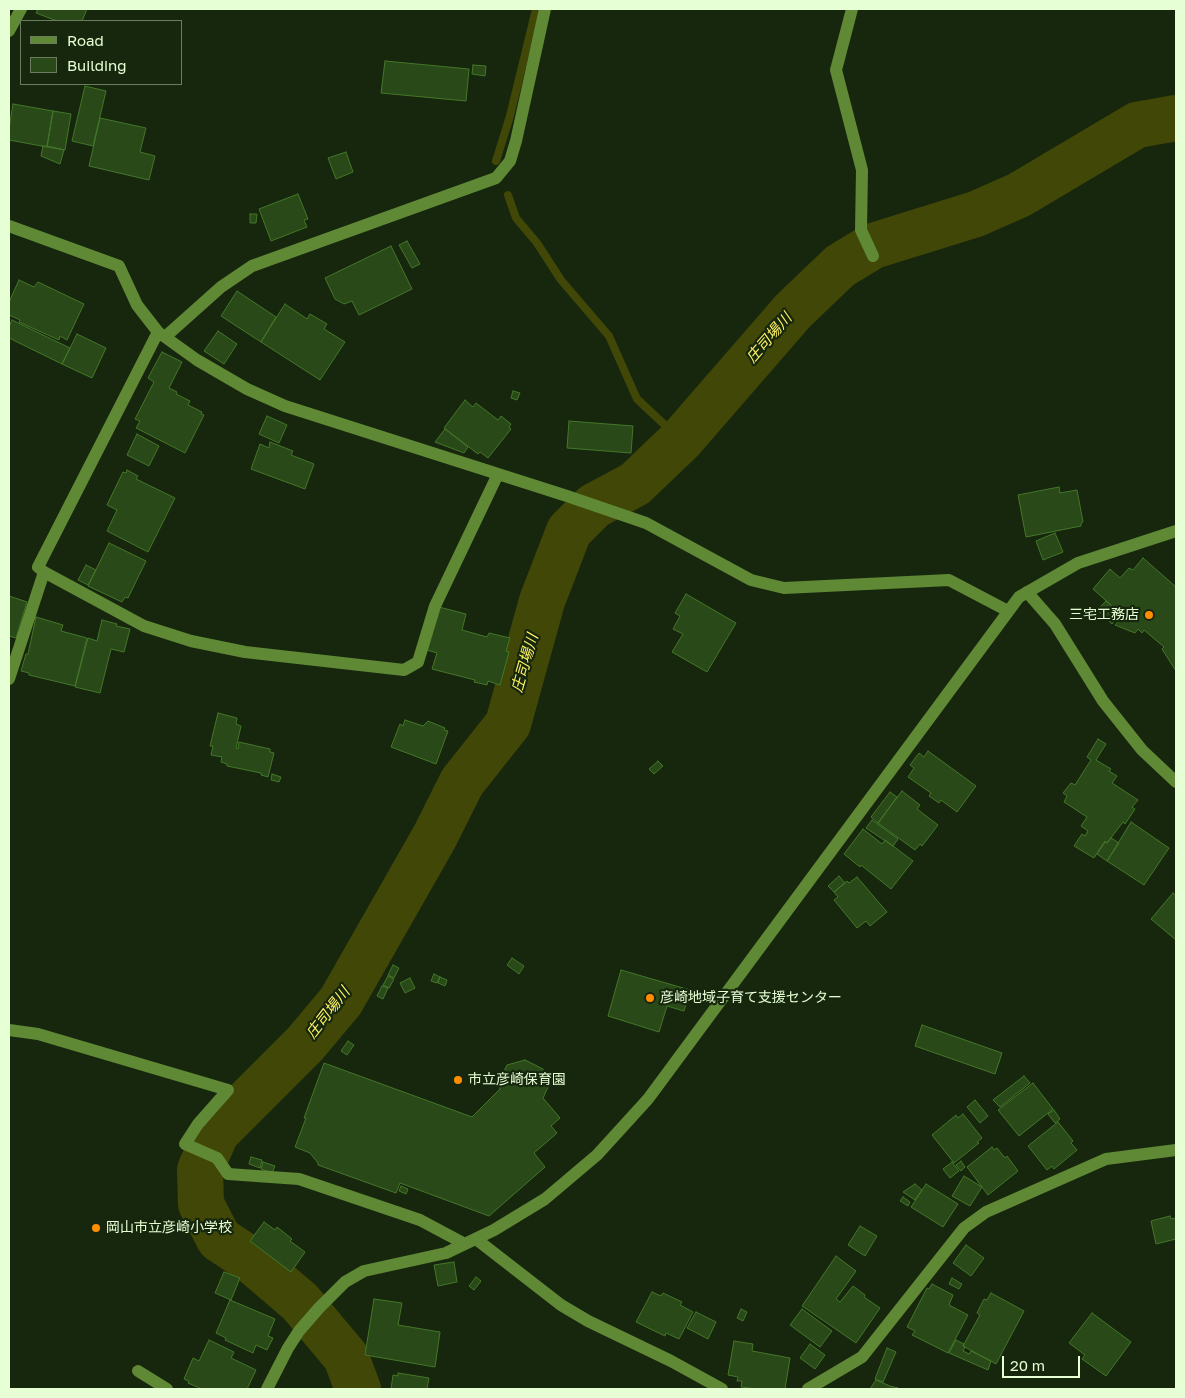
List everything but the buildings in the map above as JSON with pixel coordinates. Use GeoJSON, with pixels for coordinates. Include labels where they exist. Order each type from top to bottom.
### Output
{"type":"FeatureCollection","features":[{"type":"Feature","properties":{"kind":"street"},"geometry":{"type":"LineString","coordinates":[[9,31],[21,9]]}},
{"type":"Feature","properties":{"kind":"street"},"geometry":{"type":"LineString","coordinates":[[498,474],[435,606],[418,662],[404,670],[245,652],[191,642],[144,626],[38,567],[162,335],[222,287],[252,266],[496,178],[510,161],[516,141],[545,9]]}},
{"type":"Feature","properties":{"kind":"street"},"geometry":{"type":"LineString","coordinates":[[852,9],[836,70],[862,170],[861,230],[873,256]]}},
{"type":"Feature","properties":{"kind":"street"},"geometry":{"type":"LineString","coordinates":[[9,226],[119,266],[137,305],[162,335],[197,360],[247,389],[285,406],[646,523],[751,580],[784,588],[949,580],[1008,611]]}},
{"type":"Feature","properties":{"kind":"street"},"geometry":{"type":"LineString","coordinates":[[267,1389],[299,1331],[345,1282],[364,1271],[446,1253],[494,1230],[545,1199],[597,1155],[648,1099],[1019,597],[1078,563],[1176,531]]}},
{"type":"Feature","properties":{"kind":"street"},"geometry":{"type":"LineString","coordinates":[[9,679],[44,572]]}},
{"type":"Feature","properties":{"kind":"street"},"geometry":{"type":"LineString","coordinates":[[1027,592],[1055,624],[1109,708],[1142,750],[1176,782]]}},
{"type":"Feature","properties":{"kind":"street"},"geometry":{"type":"LineString","coordinates":[[9,1030],[38,1034],[228,1090],[198,1124],[185,1144],[217,1158],[228,1174],[299,1179],[420,1220],[470,1241],[561,1305],[588,1321],[679,1365],[722,1389]]}},
{"type":"Feature","properties":{"kind":"street"},"geometry":{"type":"LineString","coordinates":[[808,1389],[862,1357],[964,1228],[986,1212],[1106,1159],[1176,1150]]}},
{"type":"Feature","properties":{"kind":"street"},"geometry":{"type":"LineString","coordinates":[[138,1372],[167,1389]]}},
{"type":"Feature","properties":{"kind":"waterway"},"geometry":{"type":"LineString","coordinates":[[496,161],[510,116],[536,9]]}},
{"type":"Feature","properties":{"kind":"waterway","name":"庄司場川"},"geometry":{"type":"LineString","coordinates":[[358,1389],[346,1357],[300,1302],[252,1261],[219,1239],[201,1204],[200,1170],[216,1133],[305,1044],[341,1001],[435,836],[462,782],[508,724],[542,601],[569,531],[594,506],[635,484],[681,440],[793,311],[840,266],[873,246],[976,214],[1019,195],[1137,125],[1176,118]]}},
{"type":"Feature","properties":{"kind":"waterway"},"geometry":{"type":"LineString","coordinates":[[508,195],[516,218],[537,243],[561,280],[609,336],[637,399],[681,440]]}},
{"type":"Feature","properties":{"kind":"place","name":"三宅工務店"},"geometry":{"type":"Point","coordinates":[1149,615]}},
{"type":"Feature","properties":{"kind":"place","name":"彦崎地域子育て支援センター"},"geometry":{"type":"Point","coordinates":[650,998]}},
{"type":"Feature","properties":{"kind":"place","name":"市立彦崎保育園"},"geometry":{"type":"Point","coordinates":[458,1080]}},
{"type":"Feature","properties":{"kind":"place","name":"岡山市立彦崎小学校"},"geometry":{"type":"Point","coordinates":[96,1228]}}]}
